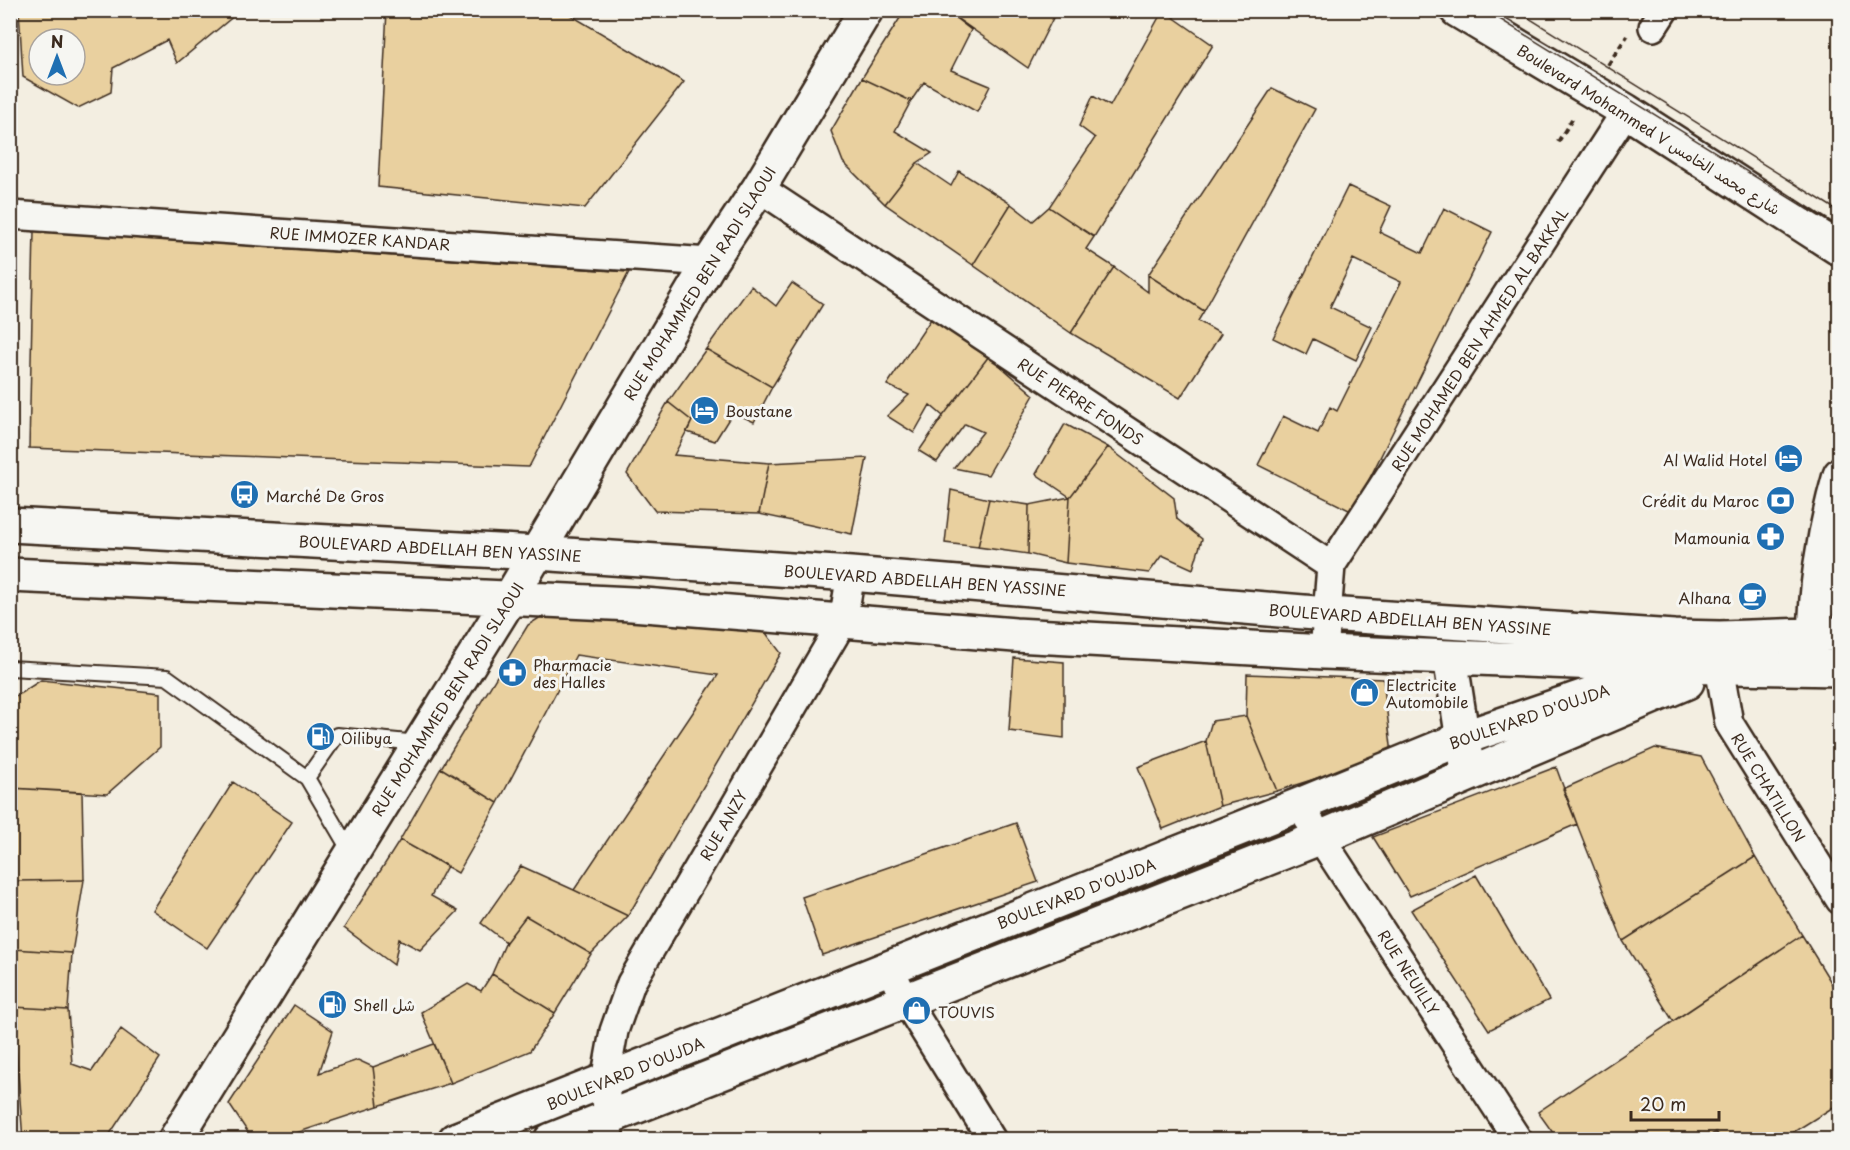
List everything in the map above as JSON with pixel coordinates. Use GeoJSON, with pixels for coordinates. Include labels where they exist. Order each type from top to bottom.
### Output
{"type":"FeatureCollection","features":[{"type":"Feature","properties":{"kind":"street","name":"RUE MOHAMMED BEN RADI SLAOUI"},"geometry":{"type":"LineString","coordinates":[[175,1140],[510,598],[710,262],[759,188],[866,10]]}},
{"type":"Feature","properties":{"kind":"street","name":"Boulevard Mohammed V شارع محمد الخامس"},"geometry":{"type":"LineString","coordinates":[[1457,10],[1626,111],[1839,249]]}},
{"type":"Feature","properties":{"kind":"street","name":"RUE MOHAMED BEN AHMED AL BAKKAL"},"geometry":{"type":"LineString","coordinates":[[1331,566],[1626,111]]}},
{"type":"Feature","properties":{"kind":"street","name":"RUE PIERRE FONDS"},"geometry":{"type":"LineString","coordinates":[[759,188],[1331,566]]}},
{"type":"Feature","properties":{"kind":"street","name":"RUE IMMOZER KANDAR"},"geometry":{"type":"LineString","coordinates":[[10,215],[710,262]]}},
{"type":"Feature","properties":{"kind":"street"},"geometry":{"type":"LineString","coordinates":[[1828,668],[1821,565],[1839,476]]}},
{"type":"Feature","properties":{"kind":"street","name":"BOULEVARD ABDELLAH BEN YASSINE"},"geometry":{"type":"LineString","coordinates":[[10,525],[537,553],[851,574],[1328,614],[1674,651]]}},
{"type":"Feature","properties":{"kind":"street"},"geometry":{"type":"LineString","coordinates":[[374,592],[377,545]]}},
{"type":"Feature","properties":{"kind":"street"},"geometry":{"type":"LineString","coordinates":[[1324,652],[1331,566]]}},
{"type":"Feature","properties":{"kind":"street","name":"RUE ANZY"},"geometry":{"type":"LineString","coordinates":[[609,1128],[605,1081],[614,1031],[631,983],[843,621],[851,574]]}},
{"type":"Feature","properties":{"kind":"street","name":"BOULEVARD ABDELLAH BEN YASSINE"},"geometry":{"type":"LineString","coordinates":[[10,575],[632,604],[1015,635],[1324,652],[1450,657],[1674,651],[1720,652],[1828,668]]}},
{"type":"Feature","properties":{"kind":"street"},"geometry":{"type":"LineString","coordinates":[[1015,635],[1025,588]]}},
{"type":"Feature","properties":{"kind":"street","name":"BOULEVARD ABDELLAH BEN YASSINE"},"geometry":{"type":"LineString","coordinates":[[1720,652],[1827,634]]}},
{"type":"Feature","properties":{"kind":"street","name":"BOULEVARD D'OUJDA"},"geometry":{"type":"LineString","coordinates":[[455,1140],[1299,805],[1674,651]]}},
{"type":"Feature","properties":{"kind":"street","name":"BOULEVARD D'OUJDA"},"geometry":{"type":"LineString","coordinates":[[550,1140],[609,1128],[906,1001],[1322,837],[1469,776],[1720,652]]}},
{"type":"Feature","properties":{"kind":"street","name":"RUE CHATILLON"},"geometry":{"type":"LineString","coordinates":[[1720,652],[1729,723],[1839,900]]}},
{"type":"Feature","properties":{"kind":"street"},"geometry":{"type":"LineString","coordinates":[[1450,657],[1469,776]]}},
{"type":"Feature","properties":{"kind":"street","name":"RUE NEUILLY"},"geometry":{"type":"LineString","coordinates":[[1299,805],[1518,1140]]}},
{"type":"Feature","properties":{"kind":"street"},"geometry":{"type":"LineString","coordinates":[[1170,856],[1182,892]]}},
{"type":"Feature","properties":{"kind":"street"},"geometry":{"type":"LineString","coordinates":[[889,967],[906,1001],[992,1140]]}},
{"type":"Feature","properties":{"kind":"lane"},"geometry":{"type":"LineString","coordinates":[[10,668],[167,677],[307,778],[351,854]]}},
{"type":"Feature","properties":{"kind":"lane"},"geometry":{"type":"LineString","coordinates":[[307,778],[337,735],[420,743]]}},
{"type":"Feature","properties":{"kind":"building"},"geometry":{"type":"Polygon","coordinates":[[[19,10],[241,10],[177,63],[167,40],[113,68],[111,92],[78,108],[41,87],[87,87],[87,27],[27,27],[27,79],[23,77],[19,10]]]}},
{"type":"Feature","properties":{"kind":"building"},"geometry":{"type":"Polygon","coordinates":[[[387,10],[562,10],[684,82],[585,208],[378,187],[387,10]]]}},
{"type":"Feature","properties":{"kind":"building"},"geometry":{"type":"Polygon","coordinates":[[[905,10],[945,10],[971,30],[951,70],[990,86],[977,112],[924,82],[911,101],[862,78],[905,10]]]}},
{"type":"Feature","properties":{"kind":"building"},"geometry":{"type":"Polygon","coordinates":[[[945,10],[1057,10],[1028,68],[945,10]]]}},
{"type":"Feature","properties":{"kind":"building"},"geometry":{"type":"Polygon","coordinates":[[[1163,10],[1213,45],[1094,237],[1049,207],[1095,138],[1079,126],[1093,96],[1110,106],[1163,10]]]}},
{"type":"Feature","properties":{"kind":"building"},"geometry":{"type":"Polygon","coordinates":[[[862,78],[911,101],[895,131],[932,153],[917,163],[885,204],[843,162],[831,131],[862,78]]]}},
{"type":"Feature","properties":{"kind":"building"},"geometry":{"type":"Polygon","coordinates":[[[1272,88],[1315,109],[1204,311],[1148,275],[1272,88]]]}},
{"type":"Feature","properties":{"kind":"building"},"geometry":{"type":"Polygon","coordinates":[[[917,163],[951,186],[959,171],[1011,204],[973,265],[885,204],[917,163]]]}},
{"type":"Feature","properties":{"kind":"building"},"geometry":{"type":"Polygon","coordinates":[[[1348,186],[1391,206],[1379,232],[1422,253],[1444,208],[1492,232],[1353,512],[1258,465],[1283,416],[1318,433],[1330,407],[1337,411],[1401,282],[1353,259],[1330,307],[1372,327],[1356,360],[1313,339],[1306,354],[1273,338],[1348,186]]]}},
{"type":"Feature","properties":{"kind":"building"},"geometry":{"type":"Polygon","coordinates":[[[1011,204],[1033,221],[1049,207],[1094,237],[1086,249],[1114,267],[1071,333],[973,265],[1011,204]]]}},
{"type":"Feature","properties":{"kind":"building"},"geometry":{"type":"Polygon","coordinates":[[[34,231],[629,272],[529,467],[29,448],[34,231]]]}},
{"type":"Feature","properties":{"kind":"building"},"geometry":{"type":"Polygon","coordinates":[[[1114,267],[1148,292],[1148,275],[1204,311],[1198,321],[1221,334],[1180,398],[1071,333],[1114,267]]]}},
{"type":"Feature","properties":{"kind":"building"},"geometry":{"type":"Polygon","coordinates":[[[792,283],[823,304],[772,387],[706,349],[751,286],[776,306],[792,283]]]}},
{"type":"Feature","properties":{"kind":"building"},"geometry":{"type":"Polygon","coordinates":[[[935,313],[989,356],[943,416],[930,405],[914,433],[887,416],[909,395],[887,385],[935,313]]]}},
{"type":"Feature","properties":{"kind":"building"},"geometry":{"type":"Polygon","coordinates":[[[706,349],[772,387],[754,422],[733,412],[715,441],[687,432],[692,421],[668,402],[706,349]]]}},
{"type":"Feature","properties":{"kind":"building"},"geometry":{"type":"Polygon","coordinates":[[[989,356],[1034,395],[988,475],[954,468],[983,432],[965,424],[937,462],[919,451],[989,356]]]}},
{"type":"Feature","properties":{"kind":"building"},"geometry":{"type":"Polygon","coordinates":[[[668,402],[692,421],[674,455],[769,463],[759,514],[655,511],[627,474],[668,402]]]}},
{"type":"Feature","properties":{"kind":"building"},"geometry":{"type":"Polygon","coordinates":[[[1065,424],[1108,447],[1070,497],[1036,474],[1065,424]]]}},
{"type":"Feature","properties":{"kind":"building"},"geometry":{"type":"Polygon","coordinates":[[[1108,447],[1174,498],[1177,519],[1202,539],[1193,569],[1162,555],[1149,573],[1066,563],[1070,497],[1108,447]]]}},
{"type":"Feature","properties":{"kind":"building"},"geometry":{"type":"Polygon","coordinates":[[[867,458],[852,534],[759,514],[769,463],[867,458]]]}},
{"type":"Feature","properties":{"kind":"building"},"geometry":{"type":"Polygon","coordinates":[[[951,490],[989,499],[978,547],[945,543],[951,490]]]}},
{"type":"Feature","properties":{"kind":"building"},"geometry":{"type":"Polygon","coordinates":[[[1070,497],[1066,563],[1028,554],[1029,505],[1070,497]]]}},
{"type":"Feature","properties":{"kind":"building"},"geometry":{"type":"Polygon","coordinates":[[[989,499],[1029,505],[1028,554],[978,547],[989,499]]]}},
{"type":"Feature","properties":{"kind":"building"},"geometry":{"type":"Polygon","coordinates":[[[565,602],[760,625],[781,653],[628,916],[574,890],[718,675],[576,655],[498,803],[441,768],[528,625],[565,602]]]}},
{"type":"Feature","properties":{"kind":"building"},"geometry":{"type":"Polygon","coordinates":[[[1014,658],[1064,662],[1064,738],[1009,731],[1014,658]]]}},
{"type":"Feature","properties":{"kind":"building"},"geometry":{"type":"Polygon","coordinates":[[[1247,674],[1383,679],[1392,754],[1277,791],[1246,716],[1247,674]]]}},
{"type":"Feature","properties":{"kind":"building"},"geometry":{"type":"Polygon","coordinates":[[[41,680],[160,693],[160,747],[107,794],[11,788],[10,700],[41,680]]]}},
{"type":"Feature","properties":{"kind":"building"},"geometry":{"type":"Polygon","coordinates":[[[1246,716],[1277,791],[1220,806],[1206,741],[1212,721],[1246,716]]]}},
{"type":"Feature","properties":{"kind":"building"},"geometry":{"type":"Polygon","coordinates":[[[1206,741],[1220,806],[1163,829],[1138,767],[1206,741]]]}},
{"type":"Feature","properties":{"kind":"building"},"geometry":{"type":"Polygon","coordinates":[[[1655,748],[1701,757],[1755,857],[1623,941],[1563,789],[1655,748]]]}},
{"type":"Feature","properties":{"kind":"building"},"geometry":{"type":"Polygon","coordinates":[[[1556,767],[1577,824],[1410,896],[1373,837],[1556,767]]]}},
{"type":"Feature","properties":{"kind":"building"},"geometry":{"type":"Polygon","coordinates":[[[441,768],[498,803],[458,873],[400,840],[441,768]]]}},
{"type":"Feature","properties":{"kind":"building"},"geometry":{"type":"Polygon","coordinates":[[[233,782],[292,822],[207,948],[152,910],[233,782]]]}},
{"type":"Feature","properties":{"kind":"building"},"geometry":{"type":"Polygon","coordinates":[[[11,788],[82,792],[84,880],[16,881],[11,788]]]}},
{"type":"Feature","properties":{"kind":"building"},"geometry":{"type":"Polygon","coordinates":[[[1016,823],[1038,882],[822,955],[802,897],[1016,823]]]}},
{"type":"Feature","properties":{"kind":"building"},"geometry":{"type":"Polygon","coordinates":[[[400,840],[447,866],[431,896],[458,911],[420,950],[399,939],[394,965],[344,928],[400,840]]]}},
{"type":"Feature","properties":{"kind":"building"},"geometry":{"type":"Polygon","coordinates":[[[1755,857],[1802,935],[1673,1021],[1623,941],[1755,857]]]}},
{"type":"Feature","properties":{"kind":"building"},"geometry":{"type":"Polygon","coordinates":[[[521,866],[628,916],[591,954],[526,916],[506,942],[481,923],[521,866]]]}},
{"type":"Feature","properties":{"kind":"building"},"geometry":{"type":"Polygon","coordinates":[[[1476,875],[1549,1000],[1489,1030],[1411,910],[1476,875]]]}},
{"type":"Feature","properties":{"kind":"building"},"geometry":{"type":"Polygon","coordinates":[[[84,880],[72,953],[14,949],[16,881],[84,880]]]}},
{"type":"Feature","properties":{"kind":"building"},"geometry":{"type":"Polygon","coordinates":[[[526,916],[591,954],[555,1013],[492,974],[506,942],[526,916]]]}},
{"type":"Feature","properties":{"kind":"building"},"geometry":{"type":"Polygon","coordinates":[[[1802,935],[1840,997],[1840,1103],[1781,1140],[1722,1140],[1716,1132],[1703,1140],[1558,1140],[1538,1112],[1802,935]]]}},
{"type":"Feature","properties":{"kind":"building"},"geometry":{"type":"Polygon","coordinates":[[[14,949],[72,953],[68,1010],[13,1007],[14,949]]]}},
{"type":"Feature","properties":{"kind":"building"},"geometry":{"type":"Polygon","coordinates":[[[492,974],[555,1013],[530,1051],[451,1083],[421,1012],[468,984],[481,991],[492,974]]]}},
{"type":"Feature","properties":{"kind":"building"},"geometry":{"type":"Polygon","coordinates":[[[294,1005],[333,1031],[319,1073],[358,1060],[373,1067],[378,1106],[275,1140],[253,1140],[229,1104],[294,1005]]]}},
{"type":"Feature","properties":{"kind":"building"},"geometry":{"type":"Polygon","coordinates":[[[13,1007],[68,1010],[72,1064],[92,1071],[121,1029],[160,1058],[106,1140],[23,1140],[13,1007]]]}},
{"type":"Feature","properties":{"kind":"building"},"geometry":{"type":"Polygon","coordinates":[[[434,1044],[451,1083],[378,1106],[373,1067],[434,1044]]]}},
{"type":"Feature","properties":{"kind":"tram line"},"geometry":{"type":"LineString","coordinates":[[1485,10],[1840,229]]}},
{"type":"Feature","properties":{"kind":"tram line"},"geometry":{"type":"LineString","coordinates":[[1516,10],[1840,212]]}},
{"type":"Feature","properties":{"kind":"place","name":"Boustane"},"geometry":{"type":"Point","coordinates":[704,410]}},
{"type":"Feature","properties":{"kind":"place","name":"Al Walid Hotel"},"geometry":{"type":"Point","coordinates":[1788,459]}},
{"type":"Feature","properties":{"kind":"place","name":"Marché De Gros"},"geometry":{"type":"Point","coordinates":[245,495]}},
{"type":"Feature","properties":{"kind":"place","name":"Crédit du Maroc"},"geometry":{"type":"Point","coordinates":[1780,500]}},
{"type":"Feature","properties":{"kind":"place","name":"Mamounia"},"geometry":{"type":"Point","coordinates":[1771,537]}},
{"type":"Feature","properties":{"kind":"place","name":"Alhana"},"geometry":{"type":"Point","coordinates":[1752,597]}},
{"type":"Feature","properties":{"kind":"place","name":"Pharmacie des Halles"},"geometry":{"type":"Point","coordinates":[512,673]}},
{"type":"Feature","properties":{"kind":"place","name":"Electricite Automobile"},"geometry":{"type":"Point","coordinates":[1365,693]}},
{"type":"Feature","properties":{"kind":"place","name":"Oilibya"},"geometry":{"type":"Point","coordinates":[320,737]}},
{"type":"Feature","properties":{"kind":"place","name":"Shell شل"},"geometry":{"type":"Point","coordinates":[332,1004]}},
{"type":"Feature","properties":{"kind":"place","name":"TOUVIS"},"geometry":{"type":"Point","coordinates":[917,1011]}}]}
